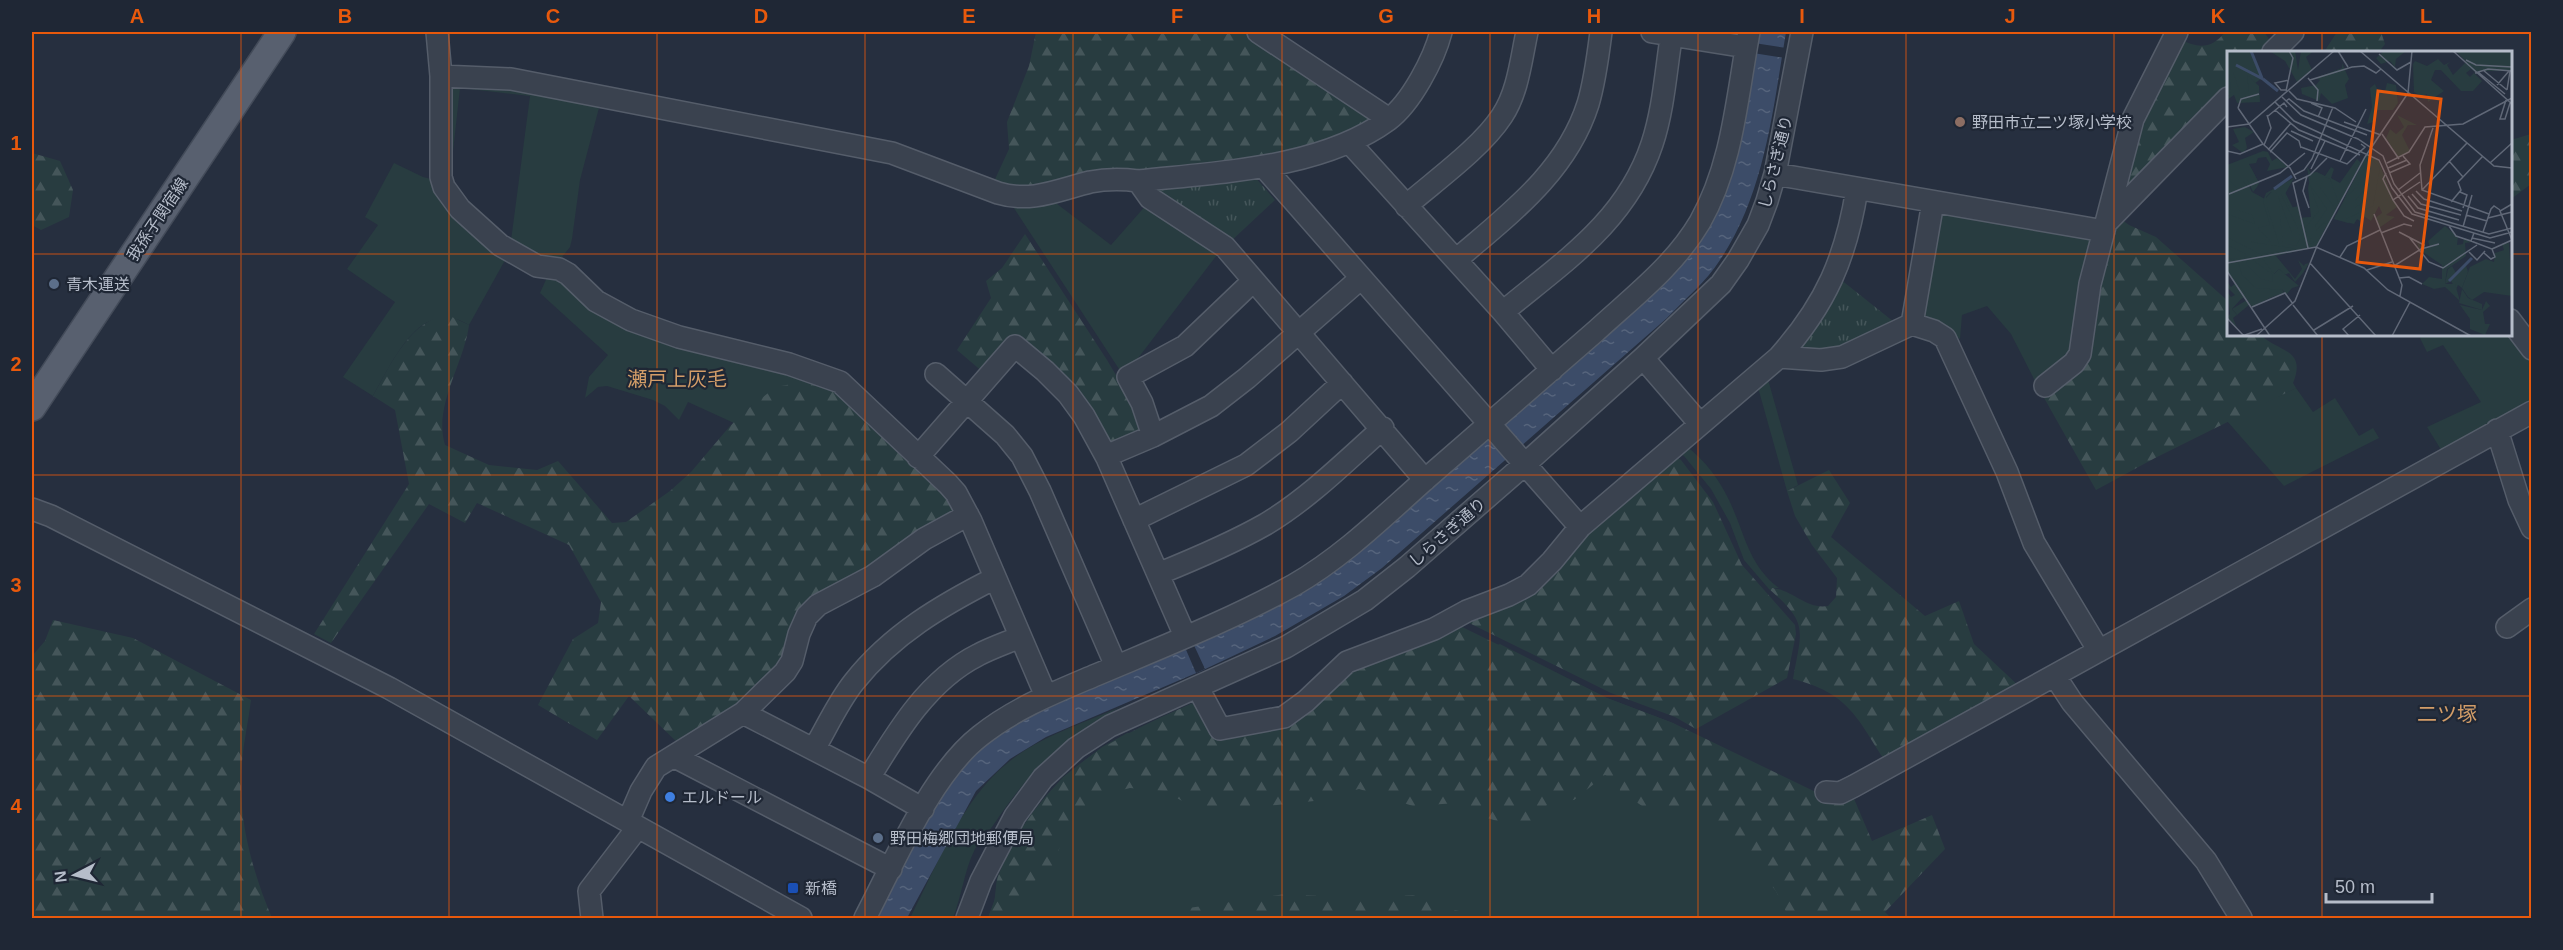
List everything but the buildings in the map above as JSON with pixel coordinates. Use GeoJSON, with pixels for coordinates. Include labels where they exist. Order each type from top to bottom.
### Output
{"type":"FeatureCollection","features":[{"type":"Feature","properties":{"kind":"main road","name":"我孫子関宿線"},"geometry":{"type":"LineString","coordinates":[[32,406],[282,32]]}},
{"type":"Feature","properties":{"kind":"street"},"geometry":{"type":"LineString","coordinates":[[436,32],[441,76],[439,156],[444,187],[460,209],[500,245],[537,266],[559,269],[568,274],[596,301],[631,320],[680,337],[789,363],[840,382],[884,421],[956,493],[968,515],[1046,696]]}},
{"type":"Feature","properties":{"kind":"street"},"geometry":{"type":"LineString","coordinates":[[1258,32],[1389,119]]}},
{"type":"Feature","properties":{"kind":"street"},"geometry":{"type":"LineString","coordinates":[[441,76],[511,79],[892,153],[942,174],[1011,197],[1043,195],[1091,182],[1117,179],[1138,181],[1263,167],[1350,143],[1389,119],[1405,102],[1431,62],[1442,32]]}},
{"type":"Feature","properties":{"kind":"street"},"geometry":{"type":"LineString","coordinates":[[1406,206],[1485,137],[1502,115],[1518,77],[1527,32]]}},
{"type":"Feature","properties":{"kind":"street"},"geometry":{"type":"LineString","coordinates":[[1456,260],[1546,179],[1570,145],[1588,105],[1601,32]]}},
{"type":"Feature","properties":{"kind":"street","name":"しらさぎ通り"},"geometry":{"type":"LineString","coordinates":[[967,918],[996,851],[1015,816],[1043,778],[1076,748],[1110,726],[1286,647],[1365,600],[1407,567],[1520,460],[1643,358],[1721,284],[1758,225],[1775,174],[1802,32]]}},
{"type":"Feature","properties":{"kind":"street"},"geometry":{"type":"LineString","coordinates":[[2045,386],[2074,363],[2080,354],[2091,284],[2133,119],[2177,32]]}},
{"type":"Feature","properties":{"kind":"street"},"geometry":{"type":"LineString","coordinates":[[2275,46],[2293,32]]}},
{"type":"Feature","properties":{"kind":"street"},"geometry":{"type":"LineString","coordinates":[[865,918],[923,809],[952,763],[978,737],[1027,705],[1235,615],[1296,584],[1375,527],[1425,480],[1492,429],[1552,370],[1674,259],[1700,222],[1717,186],[1725,162],[1747,39],[1665,33],[1663,95],[1652,143],[1621,207],[1595,235],[1503,312]]}},
{"type":"Feature","properties":{"kind":"street"},"geometry":{"type":"LineString","coordinates":[[2105,228],[2227,100]]}},
{"type":"Feature","properties":{"kind":"street"},"geometry":{"type":"LineString","coordinates":[[1350,143],[1503,312],[1552,370]]}},
{"type":"Feature","properties":{"kind":"street"},"geometry":{"type":"LineString","coordinates":[[1263,167],[1580,527]]}},
{"type":"Feature","properties":{"kind":"street"},"geometry":{"type":"LineString","coordinates":[[1775,174],[1932,202],[2105,228]]}},
{"type":"Feature","properties":{"kind":"street"},"geometry":{"type":"LineString","coordinates":[[1138,181],[1150,198],[1225,247],[1252,282],[1383,428],[1425,480]]}},
{"type":"Feature","properties":{"kind":"street"},"geometry":{"type":"LineString","coordinates":[[1198,688],[1220,729],[1284,717],[1306,701],[1347,662],[1434,628],[1467,610],[1509,595],[1528,585],[1552,561],[1580,527],[1779,357],[1799,335],[1824,297],[1850,232],[1857,189]]}},
{"type":"Feature","properties":{"kind":"street"},"geometry":{"type":"LineString","coordinates":[[1912,324],[1932,202]]}},
{"type":"Feature","properties":{"kind":"street"},"geometry":{"type":"LineString","coordinates":[[1106,456],[1153,436],[1211,406],[1360,279]]}},
{"type":"Feature","properties":{"kind":"street"},"geometry":{"type":"LineString","coordinates":[[1153,436],[1142,403],[1128,377],[1185,346],[1252,282]]}},
{"type":"Feature","properties":{"kind":"street"},"geometry":{"type":"LineString","coordinates":[[2512,321],[2532,349]]}},
{"type":"Feature","properties":{"kind":"street"},"geometry":{"type":"LineString","coordinates":[[1779,357],[1821,360],[1842,357],[1912,324],[1934,331],[1945,338],[2007,472],[2034,543],[2099,651]]}},
{"type":"Feature","properties":{"kind":"street"},"geometry":{"type":"LineString","coordinates":[[918,457],[1015,346],[1046,371],[1068,394],[1106,456],[1185,636]]}},
{"type":"Feature","properties":{"kind":"street"},"geometry":{"type":"LineString","coordinates":[[1643,358],[1700,424]]}},
{"type":"Feature","properties":{"kind":"street"},"geometry":{"type":"LineString","coordinates":[[936,374],[1005,435],[1022,456],[1040,491],[1116,666]]}},
{"type":"Feature","properties":{"kind":"street"},"geometry":{"type":"LineString","coordinates":[[1134,520],[1246,465],[1289,432],[1342,383]]}},
{"type":"Feature","properties":{"kind":"street"},"geometry":{"type":"LineString","coordinates":[[1826,792],[1840,793],[1854,786],[2532,412]]}},
{"type":"Feature","properties":{"kind":"street"},"geometry":{"type":"LineString","coordinates":[[1158,574],[1210,553],[1266,523],[1312,491],[1383,428]]}},
{"type":"Feature","properties":{"kind":"street"},"geometry":{"type":"LineString","coordinates":[[2497,430],[2519,501],[2532,528]]}},
{"type":"Feature","properties":{"kind":"street"},"geometry":{"type":"LineString","coordinates":[[32,509],[125,553],[389,688],[801,918]]}},
{"type":"Feature","properties":{"kind":"street"},"geometry":{"type":"LineString","coordinates":[[595,916],[589,891],[633,824],[641,791],[656,767],[742,713],[785,672],[792,661],[799,634],[807,616],[818,605],[873,576],[924,539],[968,515]]}},
{"type":"Feature","properties":{"kind":"street"},"geometry":{"type":"LineString","coordinates":[[814,750],[853,683],[874,658],[918,621],[995,578]]}},
{"type":"Feature","properties":{"kind":"street"},"geometry":{"type":"LineString","coordinates":[[2507,627],[2532,609]]}},
{"type":"Feature","properties":{"kind":"street"},"geometry":{"type":"LineString","coordinates":[[869,778],[903,723],[941,681],[976,656],[1020,637]]}},
{"type":"Feature","properties":{"kind":"street"},"geometry":{"type":"LineString","coordinates":[[2055,676],[2072,702],[2206,861],[2241,918]]}},
{"type":"Feature","properties":{"kind":"street"},"geometry":{"type":"LineString","coordinates":[[742,713],[869,778],[923,809]]}},
{"type":"Feature","properties":{"kind":"street"},"geometry":{"type":"LineString","coordinates":[[675,757],[891,869]]}},
{"type":"Feature","properties":{"kind":"green space"},"geometry":{"type":"Polygon","coordinates":[[[1036,32],[1247,32],[1266,47],[1381,118],[1311,151],[1052,189],[991,188],[1009,149],[1007,122],[1029,66],[1036,32]]]}},
{"type":"Feature","properties":{"kind":"green space"},"geometry":{"type":"Polygon","coordinates":[[[2225,32],[2264,32],[2274,46],[2269,51],[2227,51],[2227,96],[2118,208],[2140,122],[2180,39],[2193,45],[2204,46],[2220,38],[2225,32]]]}},
{"type":"Feature","properties":{"kind":"green space"},"geometry":{"type":"Polygon","coordinates":[[[2337,32],[2381,32],[2385,44],[2380,51],[2325,51],[2337,32]]]}},
{"type":"Feature","properties":{"kind":"green space"},"geometry":{"type":"Polygon","coordinates":[[[465,80],[600,104],[580,180],[570,247],[558,262],[510,248],[530,96],[460,88],[449,188],[445,81],[465,80]]]}},
{"type":"Feature","properties":{"kind":"green space"},"geometry":{"type":"Polygon","coordinates":[[[2531,134],[2531,184],[2512,198],[2512,140],[2531,134]]]}},
{"type":"Feature","properties":{"kind":"green space"},"geometry":{"type":"Polygon","coordinates":[[[32,153],[60,161],[73,190],[69,217],[41,230],[32,225],[32,153]]]}},
{"type":"Feature","properties":{"kind":"green space"},"geometry":{"type":"Polygon","coordinates":[[[394,163],[423,177],[439,181],[509,253],[469,325],[452,318],[436,319],[422,325],[399,351],[373,396],[343,377],[395,302],[347,269],[378,225],[365,217],[394,163]]]}},
{"type":"Feature","properties":{"kind":"green space"},"geometry":{"type":"Polygon","coordinates":[[[1254,176],[1275,200],[1230,242],[1158,191],[1160,185],[1254,176]]]}},
{"type":"Feature","properties":{"kind":"green space"},"geometry":{"type":"Polygon","coordinates":[[[1048,197],[1111,245],[1148,203],[1220,251],[1129,370],[1119,369],[1010,202],[1048,197]]]}},
{"type":"Feature","properties":{"kind":"green space"},"geometry":{"type":"Polygon","coordinates":[[[1943,210],[2087,234],[2094,245],[2075,352],[2037,385],[2011,334],[1987,306],[1962,315],[1960,339],[1923,318],[1937,214],[1943,210]]]}},
{"type":"Feature","properties":{"kind":"green space"},"geometry":{"type":"Polygon","coordinates":[[[2118,217],[2129,225],[2156,237],[2227,300],[2227,336],[2262,336],[2294,357],[2296,372],[2293,383],[2296,388],[2096,490],[2043,396],[2080,368],[2096,291],[2118,217]]]}},
{"type":"Feature","properties":{"kind":"green space"},"geometry":{"type":"Polygon","coordinates":[[[1025,234],[1129,397],[1141,429],[1139,434],[1114,444],[1109,443],[1015,338],[984,373],[957,350],[991,298],[986,281],[1002,268],[1025,234]]]}},
{"type":"Feature","properties":{"kind":"green space"},"geometry":{"type":"Polygon","coordinates":[[[549,273],[585,296],[823,378],[751,406],[734,423],[688,402],[679,420],[665,406],[653,400],[607,386],[598,387],[585,398],[589,377],[608,355],[540,293],[549,273]]]}},
{"type":"Feature","properties":{"kind":"green space"},"geometry":{"type":"Polygon","coordinates":[[[1840,279],[1899,326],[1842,350],[1805,352],[1801,342],[1840,279]]]}},
{"type":"Feature","properties":{"kind":"green space"},"geometry":{"type":"Polygon","coordinates":[[[441,316],[450,316],[469,325],[443,415],[442,430],[445,445],[489,465],[537,470],[558,461],[612,523],[626,522],[670,491],[691,472],[730,426],[776,387],[823,378],[947,492],[957,511],[834,591],[788,654],[744,704],[680,745],[629,696],[597,740],[538,705],[573,639],[598,623],[601,602],[569,545],[477,503],[465,523],[429,504],[331,643],[314,634],[409,484],[395,410],[373,396],[400,349],[409,338],[429,321],[441,316]]]}},
{"type":"Feature","properties":{"kind":"green space"},"geometry":{"type":"Polygon","coordinates":[[[2422,336],[2512,336],[2531,355],[2531,405],[2443,453],[2427,427],[2481,402],[2443,345],[2427,352],[2420,338],[2422,336]]]}},
{"type":"Feature","properties":{"kind":"green space"},"geometry":{"type":"Polygon","coordinates":[[[1767,376],[1798,485],[1787,491],[1757,384],[1767,376]]]}},
{"type":"Feature","properties":{"kind":"green space"},"geometry":{"type":"Polygon","coordinates":[[[2296,388],[2313,412],[2335,398],[2359,436],[2373,428],[2379,438],[2284,486],[2227,421],[2296,388]]]}},
{"type":"Feature","properties":{"kind":"green space"},"geometry":{"type":"Polygon","coordinates":[[[1686,446],[1716,477],[1729,500],[1754,559],[1760,569],[1779,588],[1768,588],[1744,560],[1730,523],[1711,489],[1684,456],[1678,453],[1686,446]]]}},
{"type":"Feature","properties":{"kind":"green space"},"geometry":{"type":"Polygon","coordinates":[[[1674,456],[1681,460],[1713,502],[1742,565],[1795,625],[1796,634],[1787,678],[1696,729],[1675,717],[1611,693],[1463,620],[1589,527],[1674,456]]]}},
{"type":"Feature","properties":{"kind":"green space"},"geometry":{"type":"Polygon","coordinates":[[[1829,470],[1850,503],[1831,537],[1925,616],[1959,601],[1974,644],[2021,688],[1885,761],[1858,719],[1839,699],[1826,691],[1793,679],[1799,648],[1799,628],[1790,610],[1768,588],[1784,591],[1812,605],[1828,606],[1836,597],[1837,578],[1812,545],[1795,516],[1787,491],[1829,470]]]}},
{"type":"Feature","properties":{"kind":"green space"},"geometry":{"type":"Polygon","coordinates":[[[53,620],[133,638],[251,700],[242,765],[242,811],[253,866],[272,918],[32,918],[32,656],[45,641],[53,620]]]}},
{"type":"Feature","properties":{"kind":"green space"},"geometry":{"type":"Polygon","coordinates":[[[1456,624],[1607,698],[1673,723],[1826,797],[1852,794],[1872,841],[1932,815],[1945,849],[1885,912],[1891,918],[1789,918],[1776,891],[1710,811],[1648,810],[1620,791],[1619,783],[1605,775],[1574,800],[1551,801],[1523,829],[1481,816],[1457,803],[1413,806],[1359,789],[1314,801],[1204,813],[1164,791],[1130,788],[1106,794],[1084,810],[1062,836],[1055,867],[1033,882],[1017,918],[988,918],[999,874],[1016,839],[1035,810],[1078,765],[1103,748],[1197,701],[1240,732],[1348,670],[1456,624]]]}},
{"type":"Feature","properties":{"kind":"green space"},"geometry":{"type":"Polygon","coordinates":[[[1500,644],[1607,698],[1673,723],[1691,734],[1858,918],[988,918],[995,899],[997,878],[1017,835],[1032,813],[1063,777],[1102,747],[1127,733],[1210,728],[1500,644]]]}},
{"type":"Feature","properties":{"kind":"green space"},"geometry":{"type":"Polygon","coordinates":[[[1125,705],[1067,741],[1022,786],[975,849],[953,918],[910,918],[964,813],[993,776],[1010,761],[1037,744],[1125,705]]]}},
{"type":"Feature","properties":{"kind":"green space"},"geometry":{"type":"Polygon","coordinates":[[[1285,894],[1362,898],[1413,895],[1450,909],[1492,918],[1119,918],[1285,894]]]}},
{"type":"Feature","properties":{"kind":"water"},"geometry":{"type":"Polygon","coordinates":[[[1758,32],[1786,32],[1765,150],[1747,207],[1735,234],[1720,260],[1695,290],[1667,318],[1382,568],[1344,596],[1275,636],[1201,671],[1046,737],[1010,759],[976,791],[907,918],[877,918],[945,789],[969,760],[996,735],[1006,727],[1397,519],[1680,265],[1758,32]]]}},
{"type":"Feature","properties":{"kind":"pier"},"geometry":{"type":"Polygon","coordinates":[[[1754,43],[1786,48],[1784,58],[1753,53],[1754,43]]]}},
{"type":"Feature","properties":{"kind":"pier"},"geometry":{"type":"Polygon","coordinates":[[[1192,641],[1205,669],[1196,673],[1184,645],[1192,641]]]}},
{"type":"Feature","properties":{"kind":"place","name":"野田市立二ツ塚小学校"},"geometry":{"type":"Point","coordinates":[1960,122]}},
{"type":"Feature","properties":{"kind":"place","name":"青木運送"},"geometry":{"type":"Point","coordinates":[54,284]}},
{"type":"Feature","properties":{"kind":"place","name":"エルドール"},"geometry":{"type":"Point","coordinates":[670,797]}},
{"type":"Feature","properties":{"kind":"place","name":"野田梅郷団地郵便局"},"geometry":{"type":"Point","coordinates":[878,838]}},
{"type":"Feature","properties":{"kind":"place","name":"新橋"},"geometry":{"type":"Point","coordinates":[793,888]}},
{"type":"Feature","properties":{"kind":"district","name":"瀬戸上灰毛"},"geometry":{"type":"Point","coordinates":[677,379]}},
{"type":"Feature","properties":{"kind":"district","name":"二ツ塚"},"geometry":{"type":"Point","coordinates":[2447,714]}}]}
